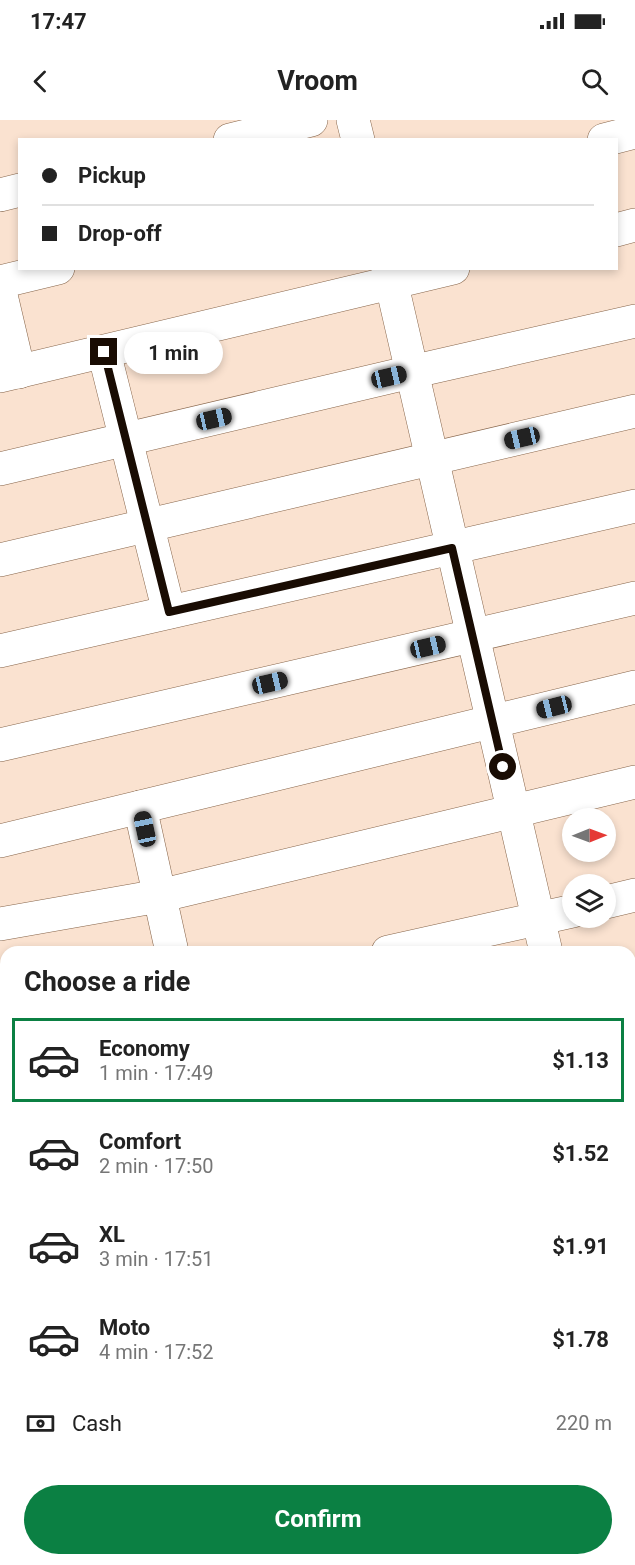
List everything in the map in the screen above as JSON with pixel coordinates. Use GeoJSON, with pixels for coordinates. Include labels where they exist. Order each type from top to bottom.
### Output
{"type":"FeatureCollection","features":[{"type":"Feature","properties":{"kind":"street"},"geometry":{"type":"LineString","coordinates":[[238,138],[311,120]]}},
{"type":"Feature","properties":{"kind":"street"},"geometry":{"type":"LineString","coordinates":[[353,120],[358,138]]}},
{"type":"Feature","properties":{"kind":"street"},"geometry":{"type":"LineString","coordinates":[[612,138],[635,132]]}},
{"type":"Feature","properties":{"kind":"street"},"geometry":{"type":"LineString","coordinates":[[0,195],[18,190]]}},
{"type":"Feature","properties":{"kind":"street"},"geometry":{"type":"LineString","coordinates":[[618,229],[635,225]]}},
{"type":"Feature","properties":{"kind":"street"},"geometry":{"type":"LineString","coordinates":[[0,282],[50,270]]}},
{"type":"Feature","properties":{"kind":"street"},"geometry":{"type":"LineString","coordinates":[[0,291],[9,374],[104,352],[389,276],[437,270]]}},
{"type":"Feature","properties":{"kind":"street"},"geometry":{"type":"LineString","coordinates":[[389,276],[545,946]]}},
{"type":"Feature","properties":{"kind":"street"},"geometry":{"type":"LineString","coordinates":[[0,469],[635,321]]}},
{"type":"Feature","properties":{"kind":"street"},"geometry":{"type":"LineString","coordinates":[[104,352],[169,612]]}},
{"type":"Feature","properties":{"kind":"street"},"geometry":{"type":"LineString","coordinates":[[0,560],[635,411]]}},
{"type":"Feature","properties":{"kind":"street"},"geometry":{"type":"LineString","coordinates":[[0,651],[635,506]]}},
{"type":"Feature","properties":{"kind":"street"},"geometry":{"type":"LineString","coordinates":[[0,745],[635,598]]}},
{"type":"Feature","properties":{"kind":"street"},"geometry":{"type":"LineString","coordinates":[[0,841],[635,687]]}},
{"type":"Feature","properties":{"kind":"street"},"geometry":{"type":"LineString","coordinates":[[0,924],[159,896],[635,782]]}},
{"type":"Feature","properties":{"kind":"street"},"geometry":{"type":"LineString","coordinates":[[140,807],[171,946]]}},
{"type":"Feature","properties":{"kind":"street"},"geometry":{"type":"LineString","coordinates":[[616,900],[635,895]]}},
{"type":"Feature","properties":{"kind":"street"},"geometry":{"type":"LineString","coordinates":[[416,946],[562,914]]}},
{"type":"Feature","properties":{"kind":"route"},"geometry":{"type":"LineString","coordinates":[[104,352],[169,612],[452,548],[503,767]]}}]}
